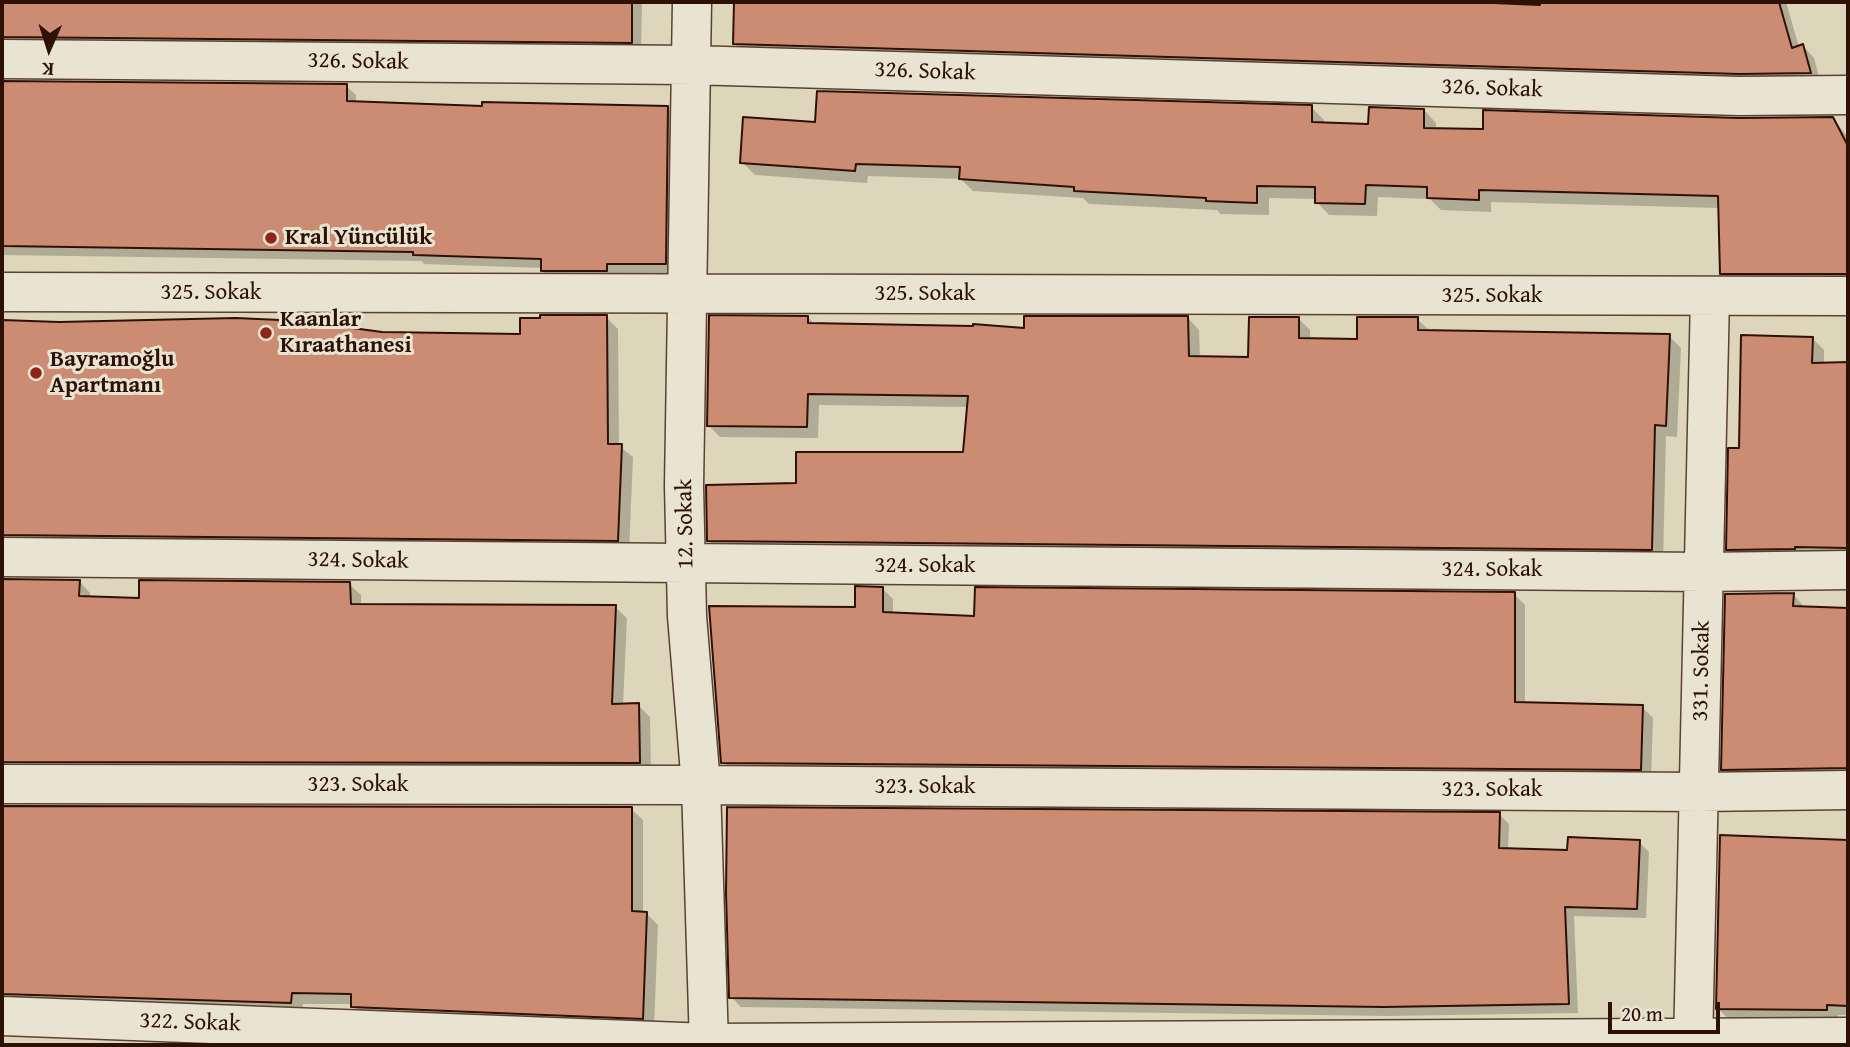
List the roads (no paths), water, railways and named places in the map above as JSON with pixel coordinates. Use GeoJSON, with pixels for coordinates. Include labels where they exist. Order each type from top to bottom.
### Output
{"type":"FeatureCollection","features":[{"type":"Feature","properties":{"kind":"street","name":"12. Sokak"},"geometry":{"type":"LineString","coordinates":[[692,2],[684,486],[687,616],[701,785],[709,1044]]}},
{"type":"Feature","properties":{"kind":"street","name":"326. Sokak"},"geometry":{"type":"LineString","coordinates":[[2,59],[691,65],[1698,94],[1848,95]]}},
{"type":"Feature","properties":{"kind":"street","name":"325. Sokak"},"geometry":{"type":"LineString","coordinates":[[2,292],[1848,296]]}},
{"type":"Feature","properties":{"kind":"street","name":"331. Sokak"},"geometry":{"type":"LineString","coordinates":[[1693,1041],[1710,296]]}},
{"type":"Feature","properties":{"kind":"street","name":"324. Sokak"},"geometry":{"type":"LineString","coordinates":[[2,557],[1704,572],[1848,570]]}},
{"type":"Feature","properties":{"kind":"street","name":"323. Sokak"},"geometry":{"type":"LineString","coordinates":[[2,784],[701,785],[1699,792],[1848,790]]}},
{"type":"Feature","properties":{"kind":"street","name":"322. Sokak"},"geometry":{"type":"LineString","coordinates":[[2,1016],[709,1044],[1693,1041],[1848,1037]]}},
{"type":"Feature","properties":{"kind":"place","name":"Kral Yüncülük"},"geometry":{"type":"Point","coordinates":[271,238]}},
{"type":"Feature","properties":{"kind":"place","name":"Kaanlar Kıraathanesi"},"geometry":{"type":"Point","coordinates":[266,333]}},
{"type":"Feature","properties":{"kind":"place","name":"Bayramoğlu Apartmanı"},"geometry":{"type":"Point","coordinates":[36,373]}}]}
